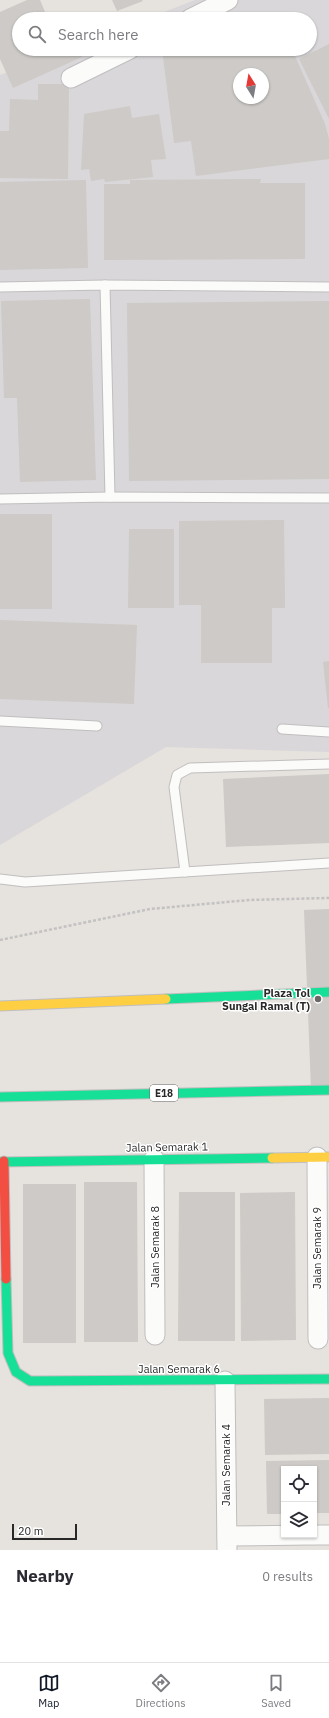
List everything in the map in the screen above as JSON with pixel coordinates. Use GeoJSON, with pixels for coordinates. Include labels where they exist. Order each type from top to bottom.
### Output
{"type":"FeatureCollection","features":[{"type":"Feature","properties":{"kind":"main road"},"geometry":{"type":"LineString","coordinates":[[0,1006],[329,992]]}},
{"type":"Feature","properties":{"kind":"main road","name":"E18"},"geometry":{"type":"LineString","coordinates":[[0,1097],[329,1090]]}},
{"type":"Feature","properties":{"kind":"main road","name":"Jalan Semarak 1"},"geometry":{"type":"LineString","coordinates":[[2,1161],[323,1157]]}},
{"type":"Feature","properties":{"kind":"main road","name":"Jalan Semarak 6"},"geometry":{"type":"LineString","coordinates":[[2,1161],[8,1353],[16,1372],[30,1381],[225,1381],[329,1379]]}},
{"type":"Feature","properties":{"kind":"street"},"geometry":{"type":"LineString","coordinates":[[204,12],[228,0]]}},
{"type":"Feature","properties":{"kind":"street"},"geometry":{"type":"LineString","coordinates":[[71,78],[116,56]]}},
{"type":"Feature","properties":{"kind":"street","name":"Jalan Semarak 9"},"geometry":{"type":"LineString","coordinates":[[318,1339],[323,1157]]}},
{"type":"Feature","properties":{"kind":"street","name":"Jalan Semarak 8"},"geometry":{"type":"LineString","coordinates":[[154,1159],[155,1335]]}},
{"type":"Feature","properties":{"kind":"street","name":"Jalan Semarak 4"},"geometry":{"type":"LineString","coordinates":[[225,1381],[227,1543]]}},
{"type":"Feature","properties":{"kind":"street"},"geometry":{"type":"LineString","coordinates":[[317,1535],[329,1535]]}},
{"type":"Feature","properties":{"kind":"street"},"geometry":{"type":"LineString","coordinates":[[227,1543],[281,1538]]}},
{"type":"Feature","properties":{"kind":"lane"},"geometry":{"type":"LineString","coordinates":[[0,287],[105,285],[329,287]]}},
{"type":"Feature","properties":{"kind":"lane"},"geometry":{"type":"LineString","coordinates":[[105,285],[110,497]]}},
{"type":"Feature","properties":{"kind":"lane"},"geometry":{"type":"LineString","coordinates":[[0,499],[110,497],[329,498]]}},
{"type":"Feature","properties":{"kind":"lane"},"geometry":{"type":"LineString","coordinates":[[0,721],[97,726]]}},
{"type":"Feature","properties":{"kind":"lane"},"geometry":{"type":"LineString","coordinates":[[282,729],[329,732]]}},
{"type":"Feature","properties":{"kind":"lane"},"geometry":{"type":"LineString","coordinates":[[185,872],[174,787],[177,775],[190,768],[329,764]]}},
{"type":"Feature","properties":{"kind":"lane"},"geometry":{"type":"LineString","coordinates":[[0,879],[25,882],[329,863]]}},
{"type":"Feature","properties":{"kind":"path"},"geometry":{"type":"LineString","coordinates":[[0,940],[150,909],[249,900],[329,898]]}},
{"type":"Feature","properties":{"kind":"shaded area"},"geometry":{"type":"Polygon","coordinates":[[[195,0],[329,0],[329,752],[166,747],[0,845],[0,75],[49,56],[317,56],[317,12],[164,12],[195,0]]]}},
{"type":"Feature","properties":{"kind":"building"},"geometry":{"type":"Polygon","coordinates":[[[27,0],[40,0],[45,12],[12,12],[12,56],[82,57],[13,88],[0,59],[0,12],[27,0]]]}},
{"type":"Feature","properties":{"kind":"building"},"geometry":{"type":"Polygon","coordinates":[[[112,0],[142,0],[143,1],[117,11],[112,0]]]}},
{"type":"Feature","properties":{"kind":"building"},"geometry":{"type":"Polygon","coordinates":[[[329,44],[329,119],[299,59],[305,56],[317,56],[317,50],[329,44]]]}},
{"type":"Feature","properties":{"kind":"building"},"geometry":{"type":"Polygon","coordinates":[[[163,56],[295,56],[325,124],[329,139],[329,159],[196,176],[191,141],[174,143],[163,56]]]}},
{"type":"Feature","properties":{"kind":"building"},"geometry":{"type":"Polygon","coordinates":[[[38,84],[69,84],[68,179],[0,178],[0,131],[9,131],[10,99],[38,100],[38,84]]]}},
{"type":"Feature","properties":{"kind":"building"},"geometry":{"type":"Polygon","coordinates":[[[130,106],[132,118],[159,114],[166,159],[151,160],[153,177],[105,182],[104,179],[91,181],[89,169],[81,170],[84,114],[130,106]]]}},
{"type":"Feature","properties":{"kind":"building"},"geometry":{"type":"Polygon","coordinates":[[[261,179],[260,183],[305,183],[305,259],[104,260],[104,184],[130,184],[130,180],[261,179]]]}},
{"type":"Feature","properties":{"kind":"building"},"geometry":{"type":"Polygon","coordinates":[[[86,180],[88,268],[0,270],[0,182],[86,180]]]}},
{"type":"Feature","properties":{"kind":"building"},"geometry":{"type":"Polygon","coordinates":[[[90,299],[96,480],[20,482],[17,398],[4,398],[1,301],[90,299]]]}},
{"type":"Feature","properties":{"kind":"building"},"geometry":{"type":"Polygon","coordinates":[[[329,301],[329,479],[129,481],[127,303],[329,301]]]}},
{"type":"Feature","properties":{"kind":"building"},"geometry":{"type":"Polygon","coordinates":[[[0,514],[52,514],[52,609],[0,609],[0,514]]]}},
{"type":"Feature","properties":{"kind":"building"},"geometry":{"type":"Polygon","coordinates":[[[284,520],[285,608],[272,608],[272,663],[201,663],[201,605],[179,605],[179,521],[284,520]]]}},
{"type":"Feature","properties":{"kind":"building"},"geometry":{"type":"Polygon","coordinates":[[[129,529],[174,529],[174,608],[128,608],[129,529]]]}},
{"type":"Feature","properties":{"kind":"building"},"geometry":{"type":"Polygon","coordinates":[[[0,620],[137,625],[134,704],[0,699],[0,620]]]}},
{"type":"Feature","properties":{"kind":"building"},"geometry":{"type":"Polygon","coordinates":[[[329,661],[329,708],[328,708],[323,662],[329,661]]]}},
{"type":"Feature","properties":{"kind":"building"},"geometry":{"type":"Polygon","coordinates":[[[329,774],[329,843],[226,847],[223,779],[329,774]]]}},
{"type":"Feature","properties":{"kind":"building","name":"Plaza Tol Sungai Ramal (T)"},"geometry":{"type":"Polygon","coordinates":[[[329,909],[329,1088],[311,1089],[304,910],[329,909]]]}},
{"type":"Feature","properties":{"kind":"building"},"geometry":{"type":"Polygon","coordinates":[[[84,1182],[137,1182],[138,1342],[84,1342],[84,1182]]]}},
{"type":"Feature","properties":{"kind":"building"},"geometry":{"type":"Polygon","coordinates":[[[23,1184],[76,1184],[76,1343],[23,1343],[23,1184]]]}},
{"type":"Feature","properties":{"kind":"building"},"geometry":{"type":"Polygon","coordinates":[[[179,1192],[235,1192],[235,1341],[178,1341],[179,1192]]]}},
{"type":"Feature","properties":{"kind":"building"},"geometry":{"type":"Polygon","coordinates":[[[295,1192],[296,1340],[241,1341],[240,1193],[295,1192]]]}},
{"type":"Feature","properties":{"kind":"building"},"geometry":{"type":"Polygon","coordinates":[[[329,1398],[329,1454],[265,1455],[264,1399],[329,1398]]]}},
{"type":"Feature","properties":{"kind":"building"},"geometry":{"type":"Polygon","coordinates":[[[329,1460],[329,1513],[317,1513],[317,1466],[281,1466],[281,1514],[267,1514],[266,1461],[329,1460]]]}},
{"type":"Feature","properties":{"kind":"traffic: fast"},"geometry":{"type":"LineString","coordinates":[[166,999],[329,992]]}},
{"type":"Feature","properties":{"kind":"traffic: fast"},"geometry":{"type":"LineString","coordinates":[[0,1097],[329,1090]]}},
{"type":"Feature","properties":{"kind":"traffic: fast"},"geometry":{"type":"LineString","coordinates":[[0,1162],[272,1158]]}},
{"type":"Feature","properties":{"kind":"traffic: fast"},"geometry":{"type":"LineString","coordinates":[[6,1279],[8,1353],[16,1372],[30,1381],[329,1379]]}},
{"type":"Feature","properties":{"kind":"traffic: slow"},"geometry":{"type":"LineString","coordinates":[[0,1006],[166,999]]}},
{"type":"Feature","properties":{"kind":"traffic: slow"},"geometry":{"type":"LineString","coordinates":[[272,1158],[329,1157]]}},
{"type":"Feature","properties":{"kind":"traffic: jam"},"geometry":{"type":"LineString","coordinates":[[4,1161],[6,1279]]}},
{"type":"Feature","properties":{"kind":"place","name":"Plaza Tol Sungai Ramal (T)"},"geometry":{"type":"Point","coordinates":[318,999]}}]}
